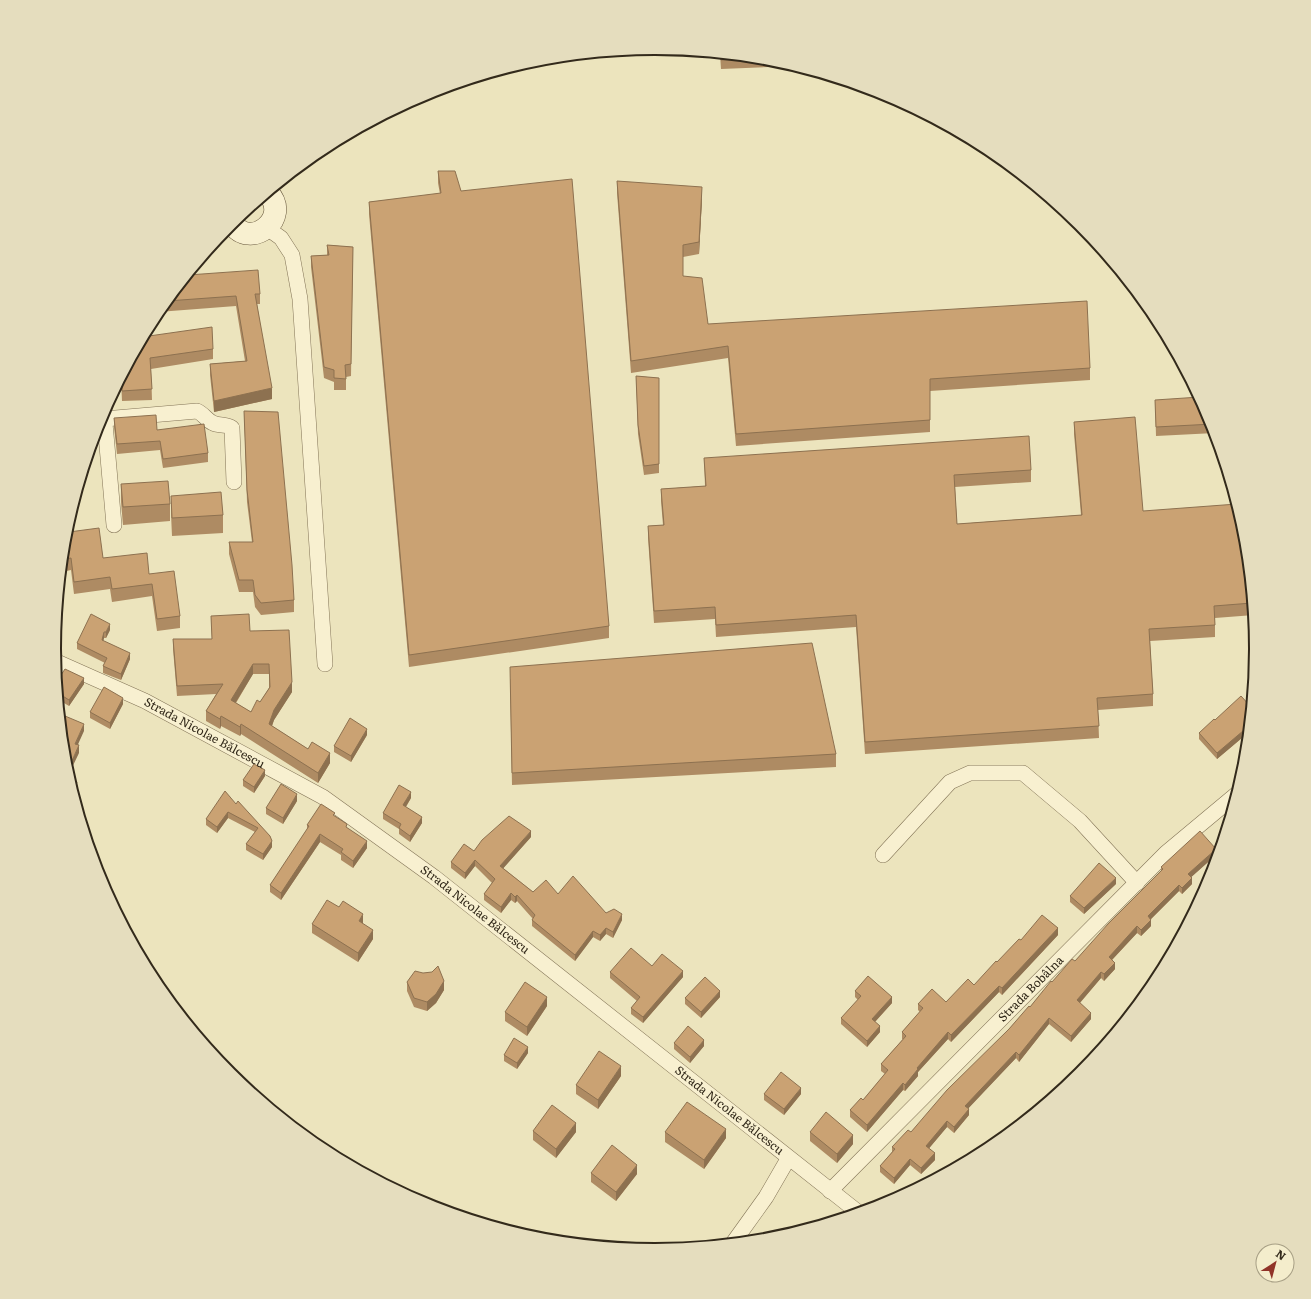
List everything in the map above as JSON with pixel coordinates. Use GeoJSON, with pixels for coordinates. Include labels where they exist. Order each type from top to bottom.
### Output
{"type":"FeatureCollection","features":[{"type":"Feature","properties":{"kind":"main road"},"geometry":{"type":"LineString","coordinates":[[232,232],[248,228],[275,216],[275,208],[271,198]]}},
{"type":"Feature","properties":{"kind":"street"},"geometry":{"type":"LineString","coordinates":[[248,228],[281,238],[292,255],[300,299],[326,664]]}},
{"type":"Feature","properties":{"kind":"street"},"geometry":{"type":"LineString","coordinates":[[109,415],[197,411],[202,413],[209,421],[216,424],[229,426],[232,428],[234,482]]}},
{"type":"Feature","properties":{"kind":"street"},"geometry":{"type":"LineString","coordinates":[[105,425],[114,525]]}},
{"type":"Feature","properties":{"kind":"street","name":"Strada Nicolae Bălcescu"},"geometry":{"type":"LineString","coordinates":[[61,667],[145,701],[323,797],[434,877],[788,1159],[854,1209]]}},
{"type":"Feature","properties":{"kind":"street"},"geometry":{"type":"LineString","coordinates":[[883,855],[950,782],[970,773],[1024,773],[1080,821],[1137,883]]}},
{"type":"Feature","properties":{"kind":"street","name":"Strada Bobâlna"},"geometry":{"type":"LineString","coordinates":[[830,1192],[1166,853],[1231,799]]}},
{"type":"Feature","properties":{"kind":"street"},"geometry":{"type":"LineString","coordinates":[[736,1238],[766,1197],[788,1159]]}},
{"type":"Feature","properties":{"kind":"building"},"geometry":{"type":"Polygon","coordinates":[[[438,171],[455,171],[461,191],[572,179],[609,626],[409,655],[369,202],[441,193],[438,171]]]}},
{"type":"Feature","properties":{"kind":"building"},"geometry":{"type":"Polygon","coordinates":[[[617,181],[702,187],[699,242],[683,245],[683,276],[702,278],[708,324],[1087,301],[1090,368],[930,379],[930,420],[736,434],[728,346],[631,361],[617,181]]]}},
{"type":"Feature","properties":{"kind":"building"},"geometry":{"type":"Polygon","coordinates":[[[327,245],[353,247],[351,364],[345,365],[346,379],[334,378],[334,370],[324,367],[311,256],[329,255],[327,245]]]}},
{"type":"Feature","properties":{"kind":"building"},"geometry":{"type":"Polygon","coordinates":[[[258,270],[260,294],[255,294],[272,388],[214,401],[210,364],[247,361],[236,296],[175,300],[195,274],[258,270]]]}},
{"type":"Feature","properties":{"kind":"building"},"geometry":{"type":"Polygon","coordinates":[[[212,327],[213,349],[150,358],[152,389],[122,391],[122,387],[151,336],[212,327]]]}},
{"type":"Feature","properties":{"kind":"building"},"geometry":{"type":"Polygon","coordinates":[[[636,376],[659,378],[659,464],[644,466],[638,425],[636,376]]]}},
{"type":"Feature","properties":{"kind":"building"},"geometry":{"type":"Polygon","coordinates":[[[1194,397],[1206,424],[1156,427],[1155,400],[1194,397]]]}},
{"type":"Feature","properties":{"kind":"building"},"geometry":{"type":"Polygon","coordinates":[[[244,411],[278,412],[294,600],[261,603],[255,595],[253,580],[239,580],[229,542],[253,542],[247,490],[244,411]]]}},
{"type":"Feature","properties":{"kind":"building"},"geometry":{"type":"Polygon","coordinates":[[[156,415],[157,430],[204,424],[208,453],[163,459],[160,441],[117,444],[114,418],[156,415]]]}},
{"type":"Feature","properties":{"kind":"building"},"geometry":{"type":"Polygon","coordinates":[[[1135,417],[1143,511],[1232,504],[1239,534],[1248,603],[1214,606],[1215,625],[1149,629],[1153,694],[1097,698],[1099,726],[865,742],[856,615],[716,625],[715,607],[654,611],[648,526],[664,525],[661,489],[706,486],[704,458],[1029,436],[1031,470],[954,475],[957,524],[1082,515],[1074,422],[1135,417]]]}},
{"type":"Feature","properties":{"kind":"building"},"geometry":{"type":"Polygon","coordinates":[[[168,481],[170,504],[123,507],[121,484],[168,481]]]}},
{"type":"Feature","properties":{"kind":"building"},"geometry":{"type":"Polygon","coordinates":[[[221,492],[223,515],[172,518],[171,496],[221,492]]]}},
{"type":"Feature","properties":{"kind":"building"},"geometry":{"type":"Polygon","coordinates":[[[99,528],[103,558],[147,553],[149,574],[174,571],[180,616],[157,619],[152,584],[112,589],[110,577],[74,582],[71,558],[68,558],[73,532],[99,528]]]}},
{"type":"Feature","properties":{"kind":"building"},"geometry":{"type":"Polygon","coordinates":[[[91,614],[110,624],[106,632],[104,632],[102,640],[130,653],[121,674],[103,666],[107,658],[77,643],[91,614]]]}},
{"type":"Feature","properties":{"kind":"building"},"geometry":{"type":"Polygon","coordinates":[[[249,614],[250,631],[289,630],[292,682],[274,710],[269,724],[308,749],[312,742],[330,753],[318,773],[241,724],[240,727],[221,716],[220,719],[206,711],[223,684],[177,686],[173,639],[212,639],[211,616],[249,614]],[[253,664],[231,700],[251,712],[257,700],[260,702],[270,687],[269,664],[253,664]]]}},
{"type":"Feature","properties":{"kind":"building"},"geometry":{"type":"Polygon","coordinates":[[[812,643],[836,754],[512,773],[510,667],[812,643]]]}},
{"type":"Feature","properties":{"kind":"building"},"geometry":{"type":"Polygon","coordinates":[[[65,669],[84,678],[69,700],[63,696],[62,674],[65,669]]]}},
{"type":"Feature","properties":{"kind":"building"},"geometry":{"type":"Polygon","coordinates":[[[104,687],[123,698],[110,723],[90,712],[104,687]]]}},
{"type":"Feature","properties":{"kind":"building"},"geometry":{"type":"Polygon","coordinates":[[[1241,696],[1247,703],[1245,730],[1217,753],[1199,733],[1214,719],[1215,720],[1241,696]]]}},
{"type":"Feature","properties":{"kind":"building"},"geometry":{"type":"Polygon","coordinates":[[[65,716],[84,724],[75,744],[79,745],[72,762],[66,727],[65,716]]]}},
{"type":"Feature","properties":{"kind":"building"},"geometry":{"type":"Polygon","coordinates":[[[350,718],[367,729],[351,756],[334,746],[350,718]]]}},
{"type":"Feature","properties":{"kind":"building"},"geometry":{"type":"Polygon","coordinates":[[[254,764],[265,770],[254,787],[243,780],[254,764]]]}},
{"type":"Feature","properties":{"kind":"building"},"geometry":{"type":"Polygon","coordinates":[[[281,784],[297,794],[283,818],[266,808],[281,784]]]}},
{"type":"Feature","properties":{"kind":"building"},"geometry":{"type":"Polygon","coordinates":[[[399,785],[411,792],[403,805],[422,817],[410,836],[399,828],[401,824],[383,813],[399,785]]]}},
{"type":"Feature","properties":{"kind":"building"},"geometry":{"type":"Polygon","coordinates":[[[225,791],[236,804],[238,801],[270,836],[272,841],[263,854],[246,844],[258,828],[228,812],[217,827],[206,819],[225,791]]]}},
{"type":"Feature","properties":{"kind":"building"},"geometry":{"type":"Polygon","coordinates":[[[321,804],[335,813],[333,815],[347,824],[346,827],[367,841],[353,861],[341,852],[343,849],[320,834],[281,893],[270,885],[309,826],[307,825],[321,804]]]}},
{"type":"Feature","properties":{"kind":"building"},"geometry":{"type":"Polygon","coordinates":[[[509,816],[531,831],[500,866],[533,892],[546,880],[558,894],[573,876],[606,913],[614,909],[622,914],[613,932],[606,928],[600,935],[593,931],[575,955],[532,920],[535,915],[517,895],[515,897],[511,893],[501,907],[484,894],[495,879],[475,860],[465,873],[451,862],[464,844],[474,851],[482,840],[509,816]]]}},
{"type":"Feature","properties":{"kind":"building"},"geometry":{"type":"Polygon","coordinates":[[[1200,831],[1215,848],[1188,874],[1192,878],[1182,888],[1179,885],[1148,916],[1151,920],[1141,930],[1137,926],[1109,957],[1115,963],[1104,974],[1101,972],[1077,1000],[1091,1013],[1071,1036],[1049,1018],[1019,1055],[1016,1052],[965,1106],[969,1109],[954,1127],[947,1121],[926,1146],[935,1153],[921,1168],[910,1159],[894,1178],[880,1166],[895,1149],[892,1147],[908,1130],[911,1132],[947,1090],[1009,1029],[1029,1006],[1030,1007],[1051,981],[1052,982],[1072,959],[1075,961],[1108,924],[1163,869],[1161,867],[1200,831]]]}},
{"type":"Feature","properties":{"kind":"building"},"geometry":{"type":"Polygon","coordinates":[[[1099,863],[1116,878],[1084,908],[1070,896],[1099,863]]]}},
{"type":"Feature","properties":{"kind":"building"},"geometry":{"type":"Polygon","coordinates":[[[327,900],[339,907],[343,901],[363,914],[359,921],[373,930],[358,953],[312,924],[327,900]]]}},
{"type":"Feature","properties":{"kind":"building"},"geometry":{"type":"Polygon","coordinates":[[[1042,915],[1058,928],[1002,988],[999,986],[951,1035],[948,1032],[917,1068],[918,1069],[905,1085],[903,1083],[867,1125],[850,1110],[861,1098],[863,1100],[888,1070],[881,1064],[906,1036],[902,1032],[923,1008],[918,1004],[932,989],[946,1002],[968,979],[974,985],[996,961],[997,962],[1019,939],[1021,940],[1042,915]]]}},
{"type":"Feature","properties":{"kind":"building"},"geometry":{"type":"Polygon","coordinates":[[[631,948],[652,966],[662,954],[683,971],[643,1017],[631,1008],[640,997],[610,972],[631,948]]]}},
{"type":"Feature","properties":{"kind":"building"},"geometry":{"type":"Polygon","coordinates":[[[438,966],[444,981],[436,994],[427,1002],[414,998],[407,982],[415,971],[423,973],[432,972],[438,966]]]}},
{"type":"Feature","properties":{"kind":"building"},"geometry":{"type":"Polygon","coordinates":[[[868,976],[892,997],[872,1019],[880,1026],[867,1041],[841,1018],[861,996],[855,991],[868,976]]]}},
{"type":"Feature","properties":{"kind":"building"},"geometry":{"type":"Polygon","coordinates":[[[705,977],[720,991],[701,1012],[685,998],[705,977]]]}},
{"type":"Feature","properties":{"kind":"building"},"geometry":{"type":"Polygon","coordinates":[[[525,982],[547,997],[527,1027],[505,1012],[525,982]]]}},
{"type":"Feature","properties":{"kind":"building"},"geometry":{"type":"Polygon","coordinates":[[[688,1026],[704,1040],[690,1057],[674,1043],[688,1026]]]}},
{"type":"Feature","properties":{"kind":"building"},"geometry":{"type":"Polygon","coordinates":[[[514,1038],[528,1047],[517,1063],[504,1055],[514,1038]]]}},
{"type":"Feature","properties":{"kind":"building"},"geometry":{"type":"Polygon","coordinates":[[[599,1051],[621,1066],[598,1100],[576,1085],[599,1051]]]}},
{"type":"Feature","properties":{"kind":"building"},"geometry":{"type":"Polygon","coordinates":[[[781,1072],[801,1088],[784,1109],[764,1094],[781,1072]]]}},
{"type":"Feature","properties":{"kind":"building"},"geometry":{"type":"Polygon","coordinates":[[[687,1102],[726,1129],[704,1160],[665,1132],[687,1102]]]}},
{"type":"Feature","properties":{"kind":"building"},"geometry":{"type":"Polygon","coordinates":[[[552,1105],[576,1123],[556,1149],[533,1131],[552,1105]]]}},
{"type":"Feature","properties":{"kind":"building"},"geometry":{"type":"Polygon","coordinates":[[[826,1112],[853,1135],[837,1154],[810,1132],[826,1112]]]}},
{"type":"Feature","properties":{"kind":"building"},"geometry":{"type":"Polygon","coordinates":[[[612,1145],[637,1165],[616,1192],[591,1173],[612,1145]]]}}]}
